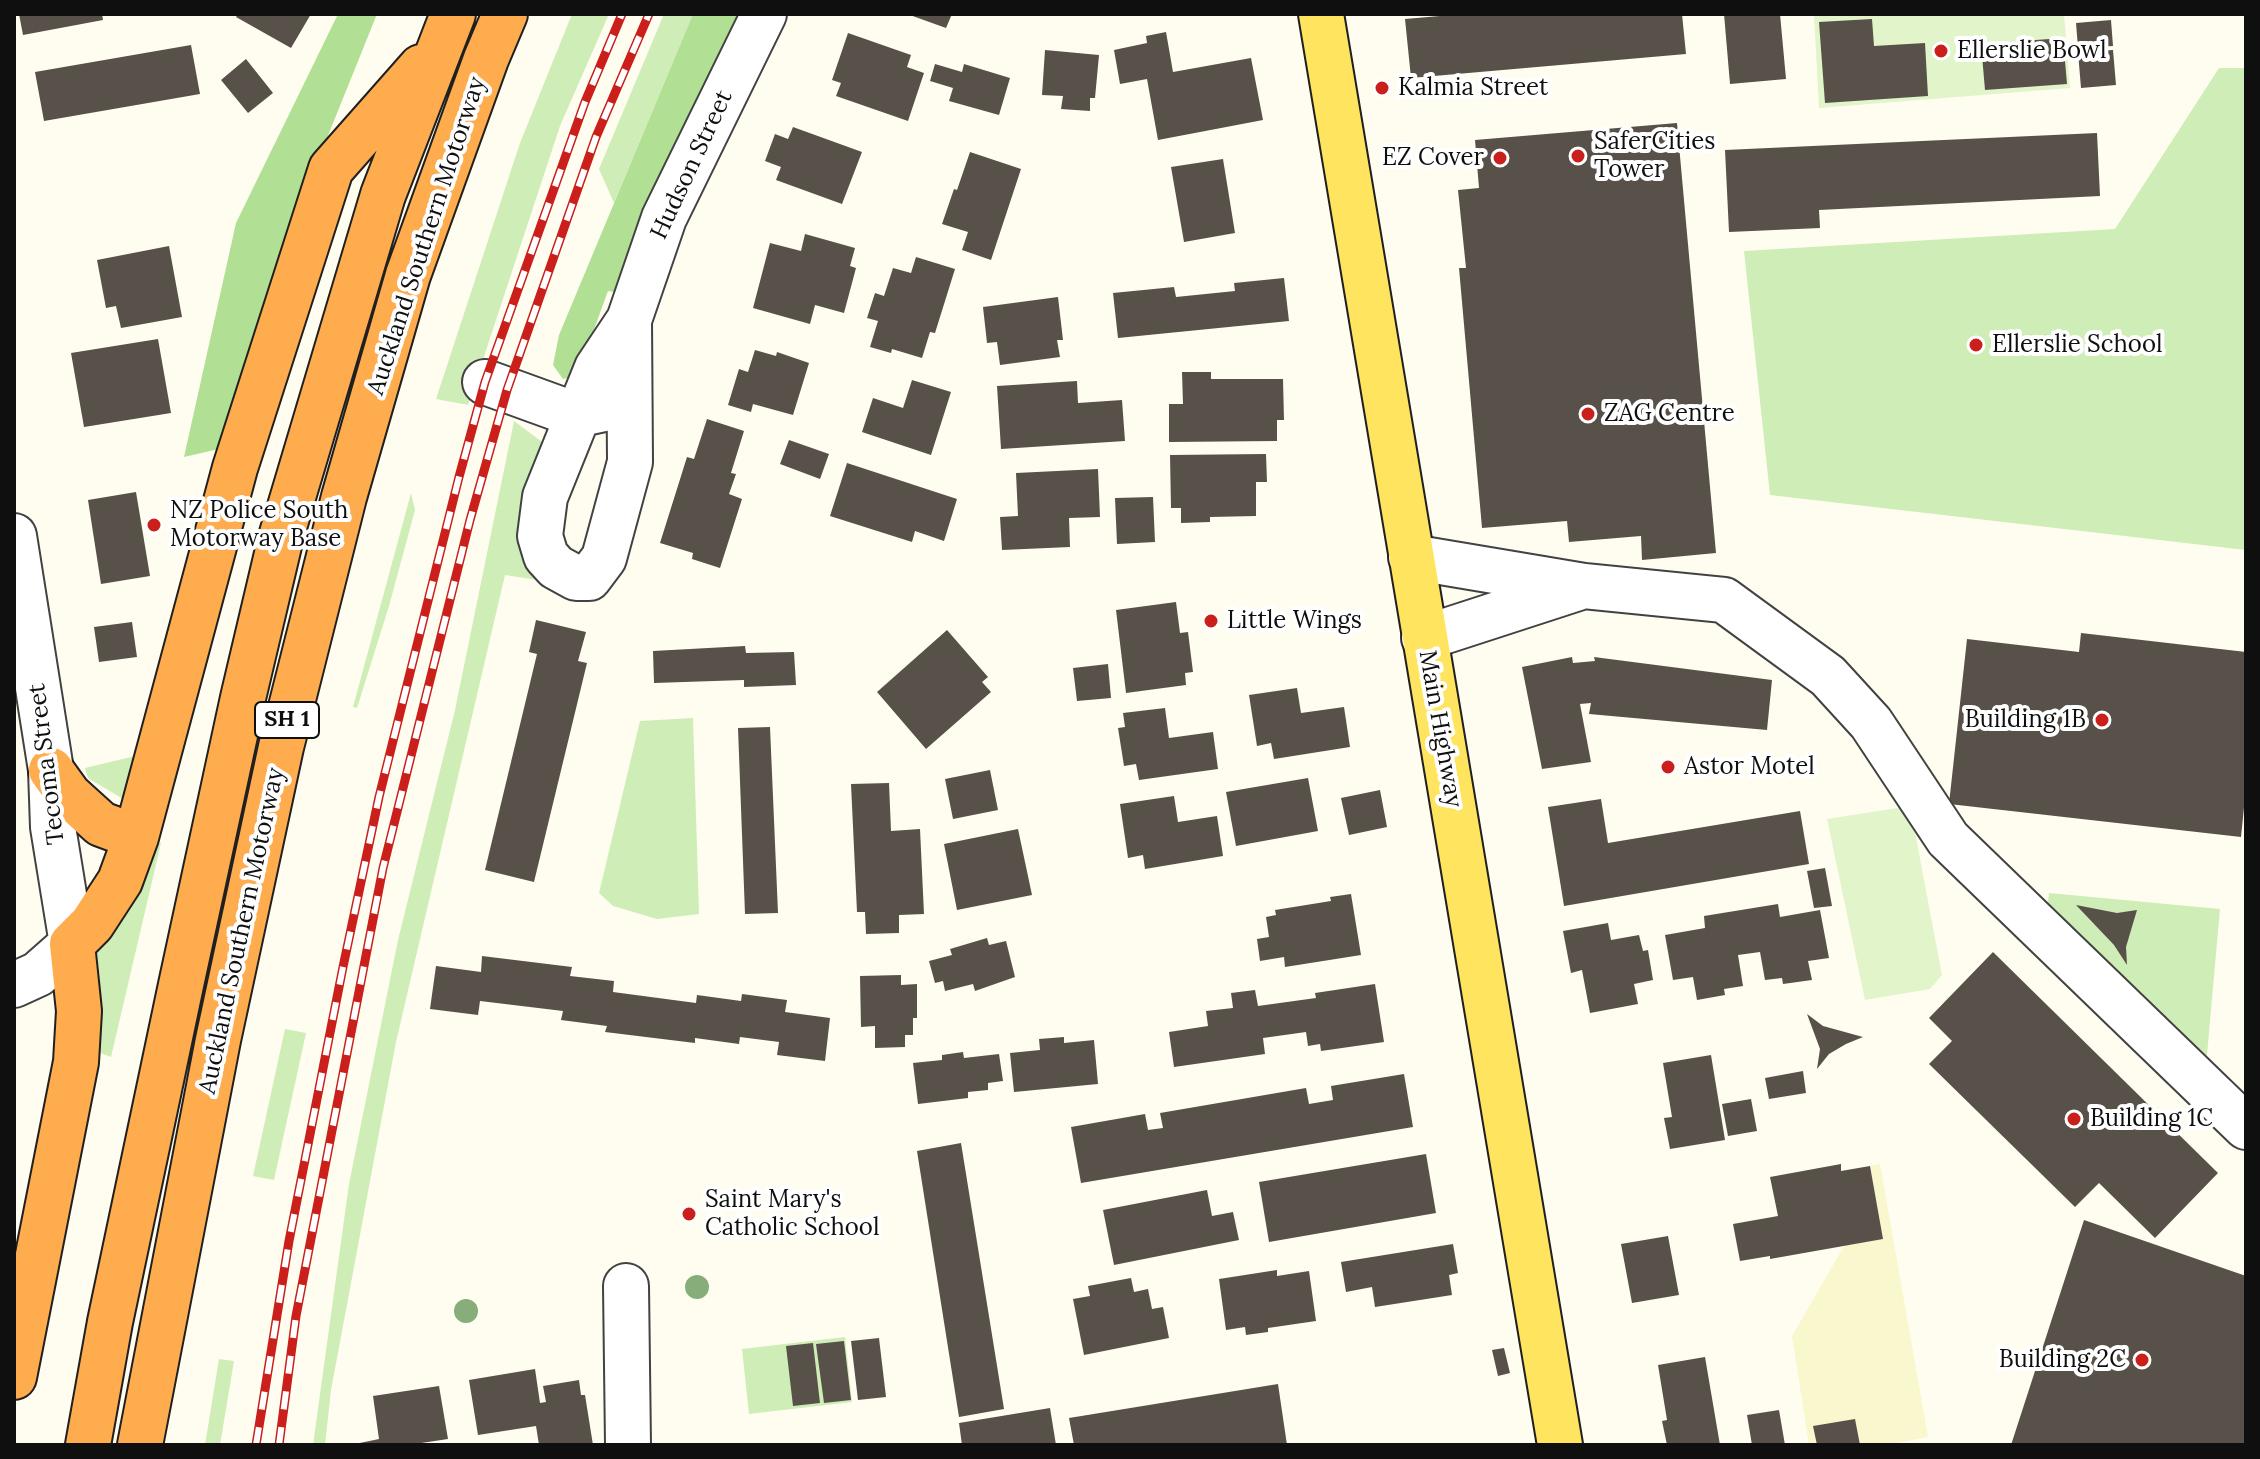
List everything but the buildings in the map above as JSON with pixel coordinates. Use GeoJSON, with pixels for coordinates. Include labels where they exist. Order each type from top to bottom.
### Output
{"type":"FeatureCollection","features":[{"type":"Feature","properties":{"kind":"highway","name":"Auckland Southern Motorway"},"geometry":{"type":"LineString","coordinates":[[140,1445],[218,1040],[277,762],[344,497],[408,275],[505,14]]}},
{"type":"Feature","properties":{"kind":"highway","name":"Auckland Southern Motorway"},"geometry":{"type":"LineString","coordinates":[[88,1445],[110,1322],[243,698],[281,537],[383,195],[446,30]]}},
{"type":"Feature","properties":{"kind":"highway"},"geometry":{"type":"LineString","coordinates":[[14,1377],[76,1062],[79,1011],[72,944],[92,924],[120,881],[136,837],[235,468],[331,169],[446,30]]}},
{"type":"Feature","properties":{"kind":"highway"},"geometry":{"type":"LineString","coordinates":[[51,770],[69,795],[101,824],[136,837]]}},
{"type":"Feature","properties":{"kind":"main road","name":"Main Highway"},"geometry":{"type":"LineString","coordinates":[[1321,14],[1560,1445]]}},
{"type":"Feature","properties":{"kind":"street","name":"Hudson Street"},"geometry":{"type":"LineString","coordinates":[[629,320],[627,380],[630,462],[604,558],[589,578],[576,578],[556,567],[546,556],[540,536],[545,497],[597,368],[629,320],[664,218],[764,14]]}},
{"type":"Feature","properties":{"kind":"street"},"geometry":{"type":"LineString","coordinates":[[485,382],[576,415],[597,412],[610,406],[627,380]]}},
{"type":"Feature","properties":{"kind":"street","name":"Tecoma Street"},"geometry":{"type":"LineString","coordinates":[[14,536],[51,770],[53,827],[72,944]]}},
{"type":"Feature","properties":{"kind":"street"},"geometry":{"type":"LineString","coordinates":[[1411,557],[1584,586],[1724,600],[1828,676],[1871,723],[1948,839],[2246,1127]]}},
{"type":"Feature","properties":{"kind":"street"},"geometry":{"type":"LineString","coordinates":[[1424,638],[1584,586]]}},
{"type":"Feature","properties":{"kind":"street"},"geometry":{"type":"LineString","coordinates":[[15,984],[38,974],[72,944]]}},
{"type":"Feature","properties":{"kind":"street"},"geometry":{"type":"LineString","coordinates":[[626,1286],[628,1445]]}},
{"type":"Feature","properties":{"kind":"green space"},"geometry":{"type":"Polygon","coordinates":[[[338,14],[377,14],[296,215],[223,448],[184,457],[236,223],[338,14]]]}},
{"type":"Feature","properties":{"kind":"green space"},"geometry":{"type":"Polygon","coordinates":[[[572,14],[609,14],[560,126],[468,405],[436,399],[520,143],[572,14]]]}},
{"type":"Feature","properties":{"kind":"green space"},"geometry":{"type":"Polygon","coordinates":[[[664,14],[693,14],[614,203],[599,169],[664,14]]]}},
{"type":"Feature","properties":{"kind":"green space"},"geometry":{"type":"Polygon","coordinates":[[[693,14],[747,14],[625,294],[608,291],[577,376],[563,379],[553,365],[559,335],[693,14]]]}},
{"type":"Feature","properties":{"kind":"green space","name":"Ellerslie Bowl"},"geometry":{"type":"Polygon","coordinates":[[[1814,14],[2064,14],[2070,88],[1819,108],[1814,14]]]}},
{"type":"Feature","properties":{"kind":"green space"},"geometry":{"type":"Polygon","coordinates":[[[2219,68],[2246,68],[2246,550],[1770,495],[1744,251],[2115,229],[2219,68]]]}},
{"type":"Feature","properties":{"kind":"green space"},"geometry":{"type":"Polygon","coordinates":[[[514,421],[553,450],[526,522],[526,566],[544,581],[505,575],[396,1042],[331,1390],[325,1445],[313,1445],[349,1184],[398,940],[455,710],[514,421]]]}},
{"type":"Feature","properties":{"kind":"green space"},"geometry":{"type":"Polygon","coordinates":[[[411,493],[415,510],[389,606],[357,708],[353,707],[411,493]]]}},
{"type":"Feature","properties":{"kind":"green space"},"geometry":{"type":"Polygon","coordinates":[[[693,718],[699,914],[657,919],[613,906],[599,893],[640,721],[693,718]]]}},
{"type":"Feature","properties":{"kind":"green space"},"geometry":{"type":"Polygon","coordinates":[[[152,752],[135,806],[88,778],[85,768],[152,752]]]}},
{"type":"Feature","properties":{"kind":"green space"},"geometry":{"type":"Polygon","coordinates":[[[1910,806],[1942,975],[1930,989],[1865,1000],[1827,819],[1910,806]]]}},
{"type":"Feature","properties":{"kind":"green space"},"geometry":{"type":"Polygon","coordinates":[[[147,843],[161,843],[111,1057],[92,1050],[94,942],[147,843]]]}},
{"type":"Feature","properties":{"kind":"green space"},"geometry":{"type":"Polygon","coordinates":[[[2049,893],[2220,909],[2206,1066],[2047,910],[2049,893]]]}},
{"type":"Feature","properties":{"kind":"green space"},"geometry":{"type":"Polygon","coordinates":[[[285,1029],[306,1033],[274,1180],[253,1176],[285,1029]]]}},
{"type":"Feature","properties":{"kind":"green space"},"geometry":{"type":"Polygon","coordinates":[[[1880,1164],[1928,1437],[1888,1445],[1809,1445],[1792,1336],[1844,1246],[1882,1238],[1870,1166],[1880,1164]]]}},
{"type":"Feature","properties":{"kind":"green space"},"geometry":{"type":"Polygon","coordinates":[[[845,1337],[852,1402],[749,1414],[742,1349],[845,1337]]]}},
{"type":"Feature","properties":{"kind":"green space"},"geometry":{"type":"Polygon","coordinates":[[[219,1359],[234,1361],[220,1445],[205,1445],[219,1359]]]}},
{"type":"Feature","properties":{"kind":"railway"},"geometry":{"type":"LineString","coordinates":[[256,1445],[289,1241],[343,967],[379,797],[459,477],[485,382],[585,102],[622,14]]}},
{"type":"Feature","properties":{"kind":"railway"},"geometry":{"type":"LineString","coordinates":[[279,1445],[296,1316],[383,868],[470,520],[507,390],[596,137],[649,14]]}},
{"type":"Feature","properties":{"kind":"place","name":"Ellerslie Bowl"},"geometry":{"type":"Point","coordinates":[1941,51]}},
{"type":"Feature","properties":{"kind":"place","name":"Kalmia Street"},"geometry":{"type":"Point","coordinates":[1382,88]}},
{"type":"Feature","properties":{"kind":"place","name":"SaferCities Tower"},"geometry":{"type":"Point","coordinates":[1578,156]}},
{"type":"Feature","properties":{"kind":"place","name":"EZ Cover"},"geometry":{"type":"Point","coordinates":[1500,158]}},
{"type":"Feature","properties":{"kind":"place","name":"Ellerslie School"},"geometry":{"type":"Point","coordinates":[1976,345]}},
{"type":"Feature","properties":{"kind":"place","name":"ZAG Centre"},"geometry":{"type":"Point","coordinates":[1588,414]}},
{"type":"Feature","properties":{"kind":"place","name":"NZ Police South Motorway Base"},"geometry":{"type":"Point","coordinates":[154,525]}},
{"type":"Feature","properties":{"kind":"place","name":"Little Wings"},"geometry":{"type":"Point","coordinates":[1211,621]}},
{"type":"Feature","properties":{"kind":"place","name":"Building 1B"},"geometry":{"type":"Point","coordinates":[2102,720]}},
{"type":"Feature","properties":{"kind":"place","name":"Astor Motel"},"geometry":{"type":"Point","coordinates":[1668,767]}},
{"type":"Feature","properties":{"kind":"place","name":"Building 1C"},"geometry":{"type":"Point","coordinates":[2074,1119]}},
{"type":"Feature","properties":{"kind":"place","name":"Saint Mary's Catholic School"},"geometry":{"type":"Point","coordinates":[689,1214]}},
{"type":"Feature","properties":{"kind":"place","name":"Building 2C"},"geometry":{"type":"Point","coordinates":[2142,1360]}}]}
